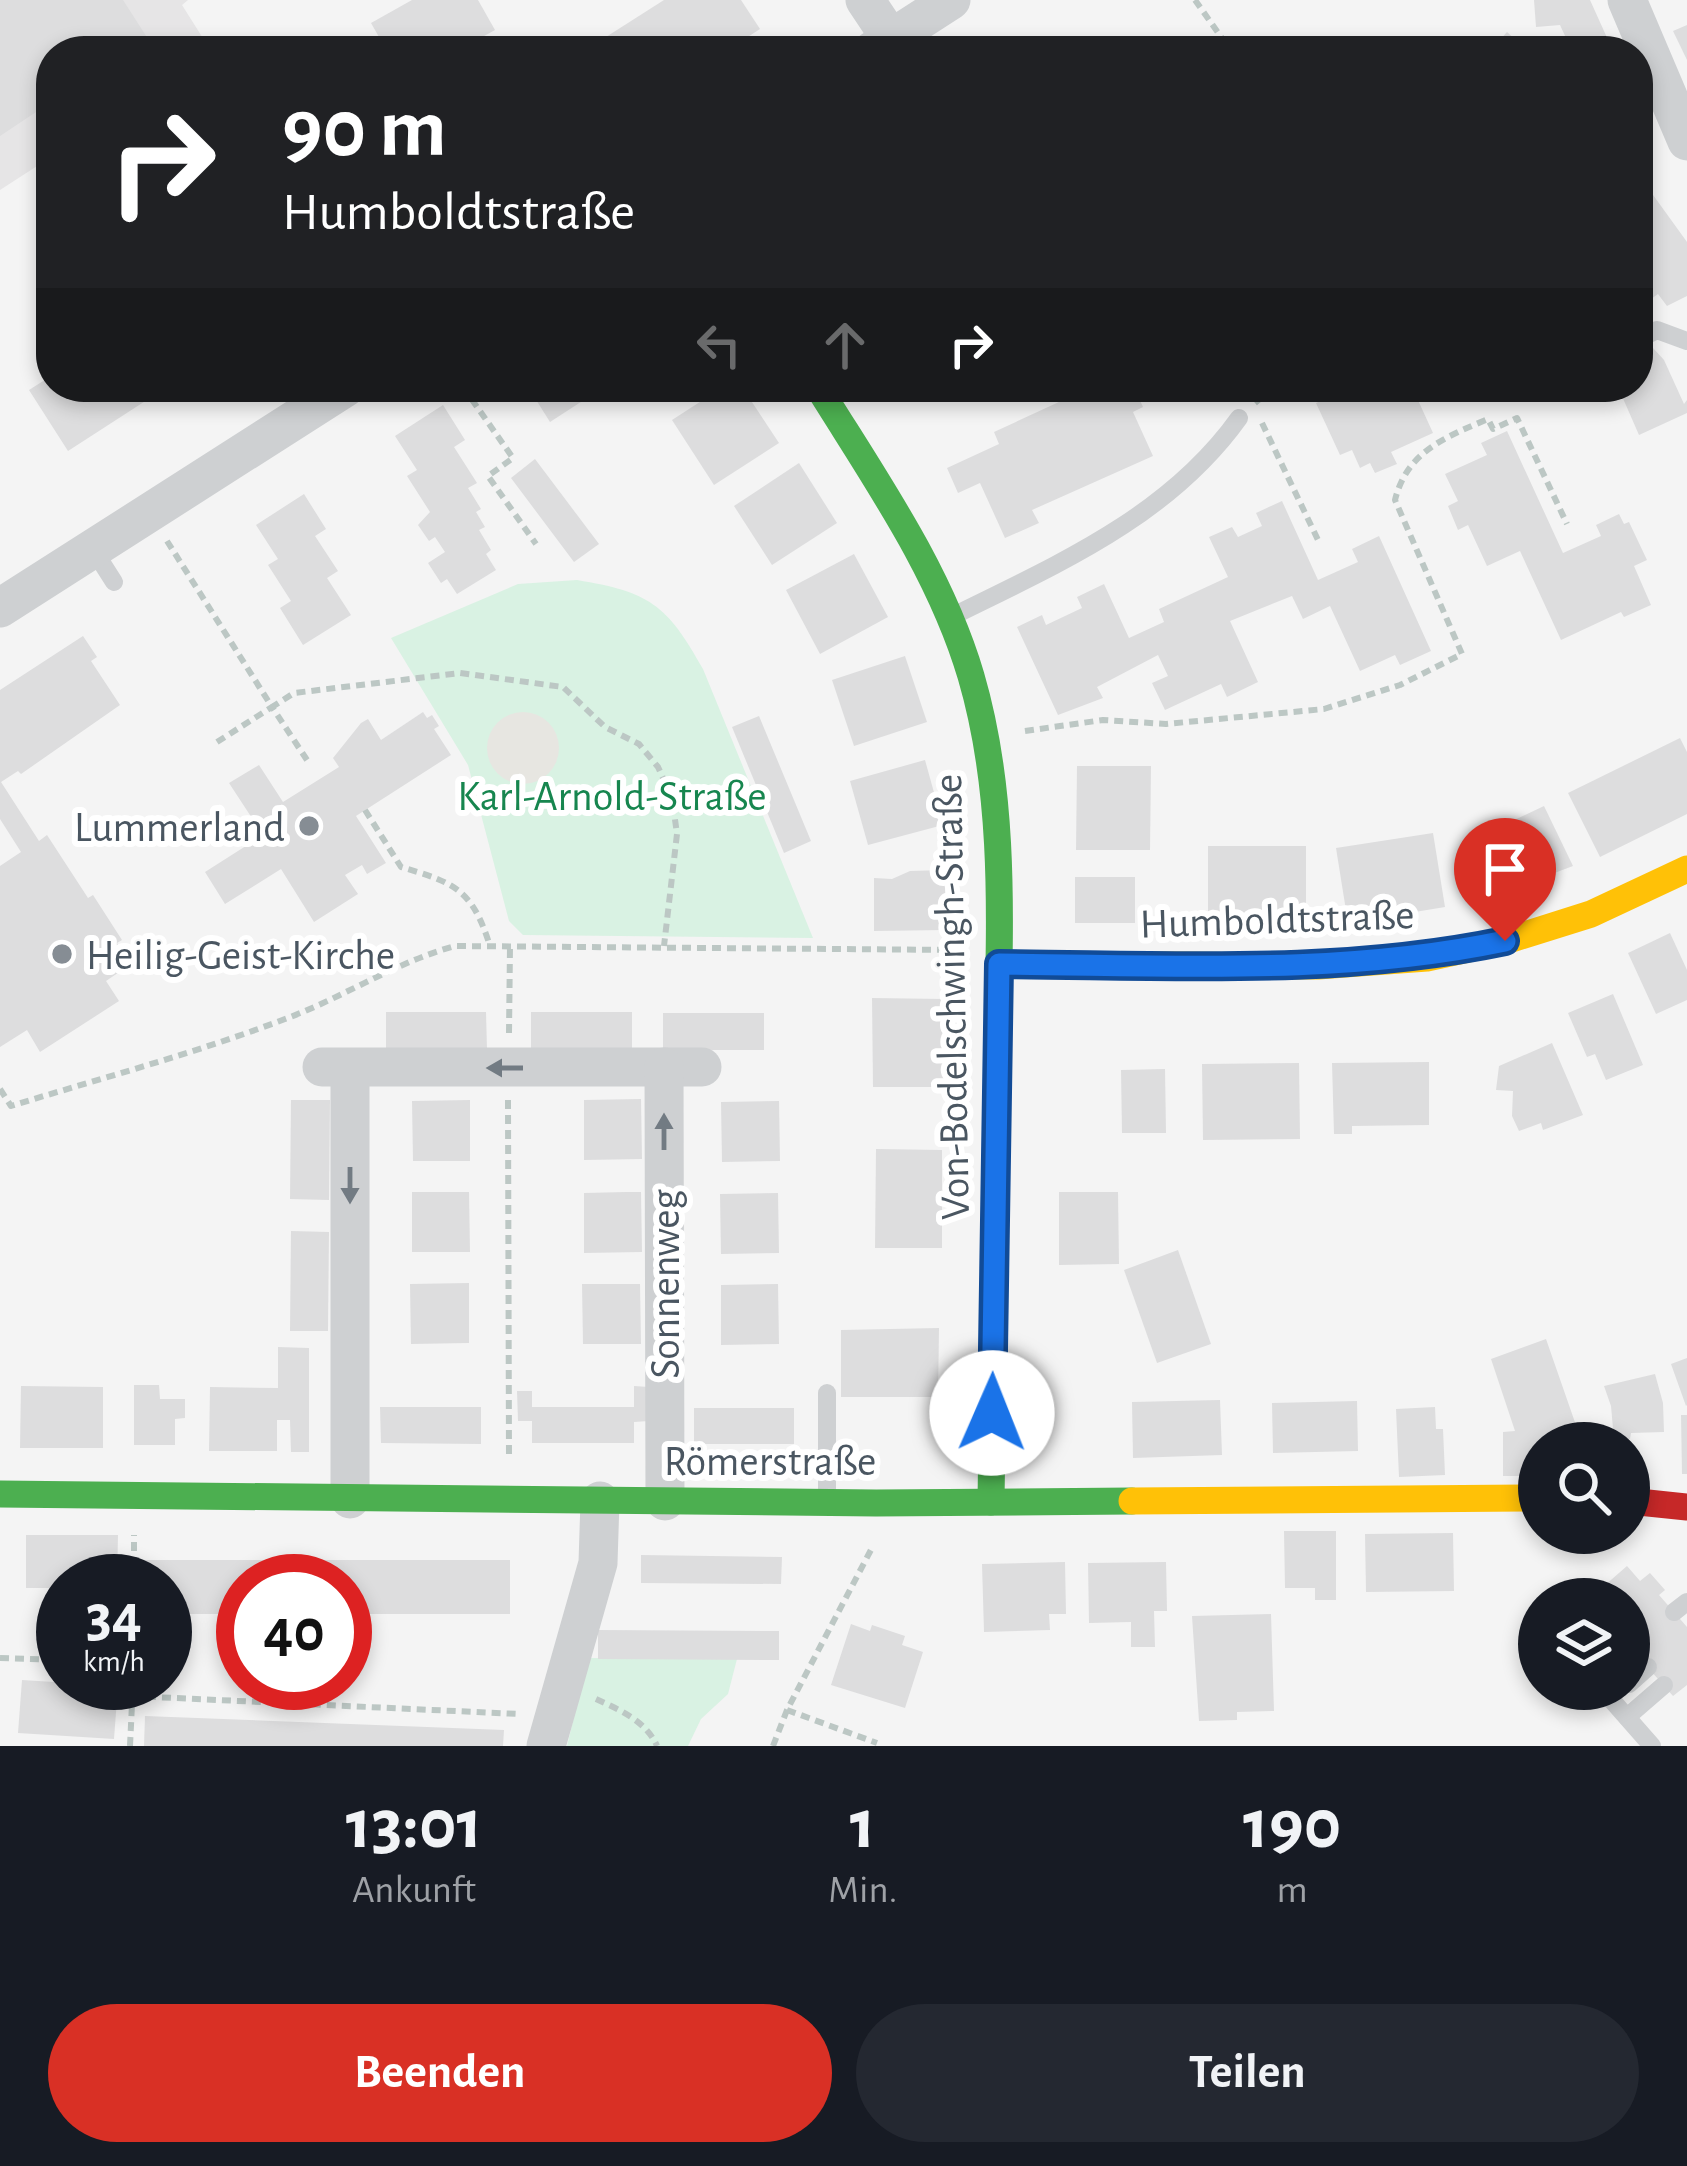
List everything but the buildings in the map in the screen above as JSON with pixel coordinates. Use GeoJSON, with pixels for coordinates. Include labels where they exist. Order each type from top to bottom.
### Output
{"type":"FeatureCollection","features":[{"type":"Feature","properties":{"kind":"street"},"geometry":{"type":"LineString","coordinates":[[865,0],[878,36]]}},
{"type":"Feature","properties":{"kind":"street"},"geometry":{"type":"LineString","coordinates":[[895,36],[951,0]]}},
{"type":"Feature","properties":{"kind":"street"},"geometry":{"type":"LineString","coordinates":[[1627,0],[1636,36]]}},
{"type":"Feature","properties":{"kind":"street"},"geometry":{"type":"LineString","coordinates":[[1653,108],[1687,141]]}},
{"type":"Feature","properties":{"kind":"street"},"geometry":{"type":"LineString","coordinates":[[0,608],[103,565],[148,513],[322,402]]}},
{"type":"Feature","properties":{"kind":"street","name":"Von-Bodelschwingh-Straße"},"geometry":{"type":"LineString","coordinates":[[827,402],[911,541],[950,617],[971,675],[996,791],[999,957],[991,1502]]}},
{"type":"Feature","properties":{"kind":"street","name":"Humboldtstraße"},"geometry":{"type":"LineString","coordinates":[[999,957],[1318,966],[1426,958],[1505,941],[1591,914],[1687,869]]}},
{"type":"Feature","properties":{"kind":"street","name":"Sonnenweg"},"geometry":{"type":"LineString","coordinates":[[350,1499],[336,1068],[683,1067],[664,1502]]}},
{"type":"Feature","properties":{"kind":"street","name":"Römerstraße"},"geometry":{"type":"LineString","coordinates":[[0,1494],[827,1503],[1518,1498]]}},
{"type":"Feature","properties":{"kind":"street"},"geometry":{"type":"LineString","coordinates":[[554,1714],[598,1563],[600,1501]]}},
{"type":"Feature","properties":{"kind":"street"},"geometry":{"type":"LineString","coordinates":[[1650,1503],[1687,1507]]}},
{"type":"Feature","properties":{"kind":"lane"},"geometry":{"type":"LineString","coordinates":[[1653,331],[1687,341]]}},
{"type":"Feature","properties":{"kind":"lane"},"geometry":{"type":"LineString","coordinates":[[950,617],[1130,525],[1219,446],[1240,418]]}},
{"type":"Feature","properties":{"kind":"lane"},"geometry":{"type":"LineString","coordinates":[[826,1394],[827,1503]]}},
{"type":"Feature","properties":{"kind":"lane"},"geometry":{"type":"LineString","coordinates":[[1627,1717],[1664,1685]]}},
{"type":"Feature","properties":{"kind":"lane"},"geometry":{"type":"LineString","coordinates":[[1624,1710],[1652,1746]]}},
{"type":"Feature","properties":{"kind":"path"},"geometry":{"type":"LineString","coordinates":[[1195,0],[1220,36]]}},
{"type":"Feature","properties":{"kind":"path"},"geometry":{"type":"LineString","coordinates":[[474,402],[513,458],[488,476],[536,544]]}},
{"type":"Feature","properties":{"kind":"path"},"geometry":{"type":"LineString","coordinates":[[1252,402],[1319,542]]}},
{"type":"Feature","properties":{"kind":"path"},"geometry":{"type":"LineString","coordinates":[[986,740],[1082,722],[1190,722],[1324,709],[1400,685],[1462,654],[1394,500],[1399,482],[1420,452],[1488,419],[1493,429],[1517,418],[1567,524]]}},
{"type":"Feature","properties":{"kind":"path"},"geometry":{"type":"LineString","coordinates":[[148,513],[307,760]]}},
{"type":"Feature","properties":{"kind":"path"},"geometry":{"type":"LineString","coordinates":[[218,742],[294,693],[460,674],[563,687],[605,727],[639,744],[658,767],[672,798],[677,834],[664,947]]}},
{"type":"Feature","properties":{"kind":"path"},"geometry":{"type":"LineString","coordinates":[[365,810],[401,867],[448,881],[466,898],[481,917],[490,946]]}},
{"type":"Feature","properties":{"kind":"path"},"geometry":{"type":"LineString","coordinates":[[0,1089],[11,1106],[280,1022],[439,951],[490,946],[664,947],[999,957]]}},
{"type":"Feature","properties":{"kind":"path"},"geometry":{"type":"LineString","coordinates":[[509,1501],[510,946]]}},
{"type":"Feature","properties":{"kind":"path"},"geometry":{"type":"LineString","coordinates":[[773,1746],[875,1541],[876,1503]]}},
{"type":"Feature","properties":{"kind":"path"},"geometry":{"type":"LineString","coordinates":[[0,1658],[36,1659]]}},
{"type":"Feature","properties":{"kind":"path"},"geometry":{"type":"LineString","coordinates":[[192,1699],[554,1714],[581,1684],[598,1701],[620,1709],[652,1733],[657,1746]]}},
{"type":"Feature","properties":{"kind":"path"},"geometry":{"type":"LineString","coordinates":[[130,1746],[131,1710]]}},
{"type":"Feature","properties":{"kind":"path"},"geometry":{"type":"LineString","coordinates":[[787,1710],[877,1744]]}},
{"type":"Feature","properties":{"kind":"shaded area"},"geometry":{"type":"Polygon","coordinates":[[[0,0],[188,0],[182,5],[202,36],[36,36],[36,167],[0,190],[0,0]]]}},
{"type":"Feature","properties":{"kind":"green space","name":"Karl-Arnold-Straße"},"geometry":{"type":"Polygon","coordinates":[[[577,580],[639,596],[666,615],[690,647],[813,938],[523,935],[509,921],[468,765],[391,638],[518,584],[577,580]]]}},
{"type":"Feature","properties":{"kind":"green space"},"geometry":{"type":"Polygon","coordinates":[[[588,1658],[737,1659],[728,1694],[701,1719],[688,1746],[567,1746],[588,1658]]]}},
{"type":"Feature","properties":{"kind":"sand"},"geometry":{"type":"Polygon","coordinates":[[[523,712],[548,723],[559,748],[548,773],[523,784],[498,773],[487,748],[498,723],[523,712]]]}},
{"type":"Feature","properties":{"kind":"traffic: fast"},"geometry":{"type":"LineString","coordinates":[[827,402],[942,599],[971,676],[991,772],[999,869],[991,1502]]}},
{"type":"Feature","properties":{"kind":"traffic: fast"},"geometry":{"type":"LineString","coordinates":[[0,1494],[1132,1501]]}},
{"type":"Feature","properties":{"kind":"traffic: slow"},"geometry":{"type":"LineString","coordinates":[[999,964],[1318,966],[1427,958],[1505,941],[1591,914],[1687,869]]}},
{"type":"Feature","properties":{"kind":"traffic: slow"},"geometry":{"type":"LineString","coordinates":[[1132,1501],[1518,1498]]}},
{"type":"Feature","properties":{"kind":"traffic: jam"},"geometry":{"type":"LineString","coordinates":[[1650,1503],[1687,1507]]}},
{"type":"Feature","properties":{"kind":"place","name":"Lummerland"},"geometry":{"type":"Point","coordinates":[309,826]}},
{"type":"Feature","properties":{"kind":"place","name":"Heilig-Geist-Kirche"},"geometry":{"type":"Point","coordinates":[62,954]}},
{"type":"Feature","properties":{"kind":"route"},"geometry":{"type":"LineString","coordinates":[[992,1413],[999,964],[1318,966],[1426,958],[1505,941]]}}]}
